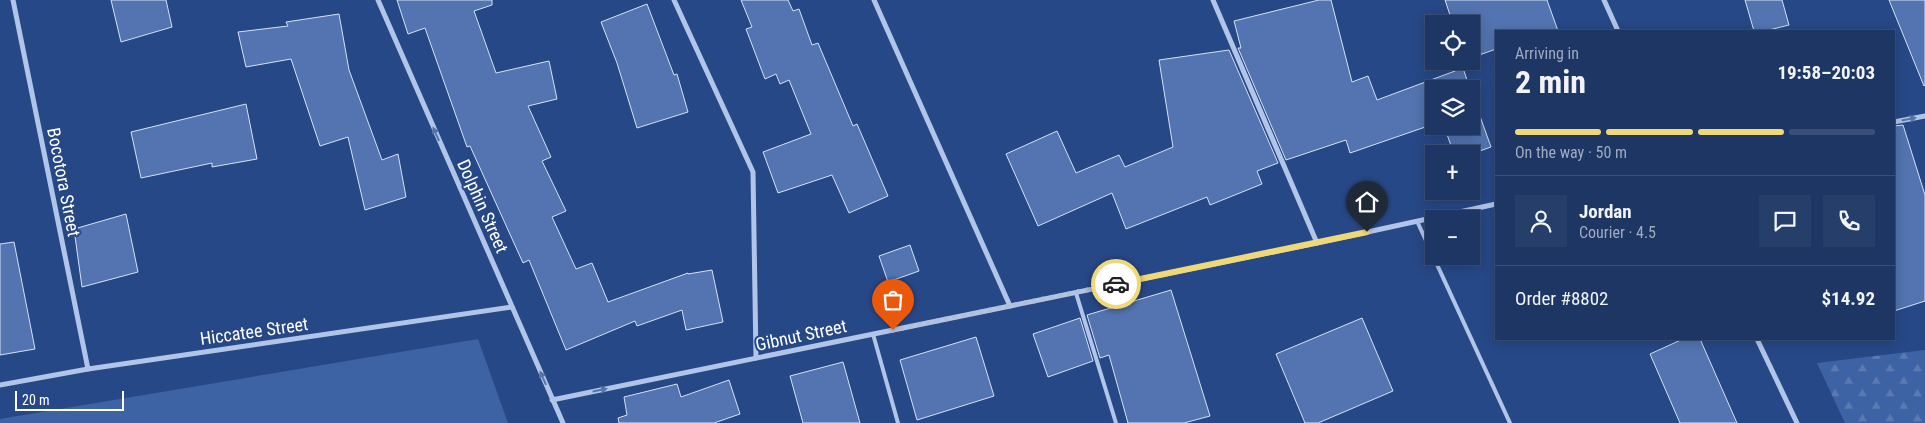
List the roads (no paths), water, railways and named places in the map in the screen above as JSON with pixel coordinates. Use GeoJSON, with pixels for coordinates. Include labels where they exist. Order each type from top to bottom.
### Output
{"type":"FeatureCollection","features":[{"type":"Feature","properties":{"kind":"street","name":"Bocotora Street"},"geometry":{"type":"LineString","coordinates":[[13,0],[88,369]]}},
{"type":"Feature","properties":{"kind":"street","name":"Dolphin Street"},"geometry":{"type":"LineString","coordinates":[[378,0],[563,423]]}},
{"type":"Feature","properties":{"kind":"street"},"geometry":{"type":"LineString","coordinates":[[674,0],[753,172],[756,358]]}},
{"type":"Feature","properties":{"kind":"street"},"geometry":{"type":"LineString","coordinates":[[874,0],[1010,306]]}},
{"type":"Feature","properties":{"kind":"street"},"geometry":{"type":"LineString","coordinates":[[1213,0],[1317,243]]}},
{"type":"Feature","properties":{"kind":"street"},"geometry":{"type":"LineString","coordinates":[[1604,0],[1618,30]]}},
{"type":"Feature","properties":{"kind":"street"},"geometry":{"type":"LineString","coordinates":[[1895,122],[1925,116]]}},
{"type":"Feature","properties":{"kind":"street","name":"Gibnut Street"},"geometry":{"type":"LineString","coordinates":[[552,400],[1317,243],[1495,204]]}},
{"type":"Feature","properties":{"kind":"street","name":"Hiccatee Street"},"geometry":{"type":"LineString","coordinates":[[0,385],[88,369],[512,307]]}},
{"type":"Feature","properties":{"kind":"street"},"geometry":{"type":"LineString","coordinates":[[1757,340],[1797,423]]}},
{"type":"Feature","properties":{"kind":"lane"},"geometry":{"type":"LineString","coordinates":[[1417,221],[1510,423]]}},
{"type":"Feature","properties":{"kind":"lane"},"geometry":{"type":"LineString","coordinates":[[1076,293],[1116,423]]}},
{"type":"Feature","properties":{"kind":"lane"},"geometry":{"type":"LineString","coordinates":[[873,334],[898,423]]}}]}
